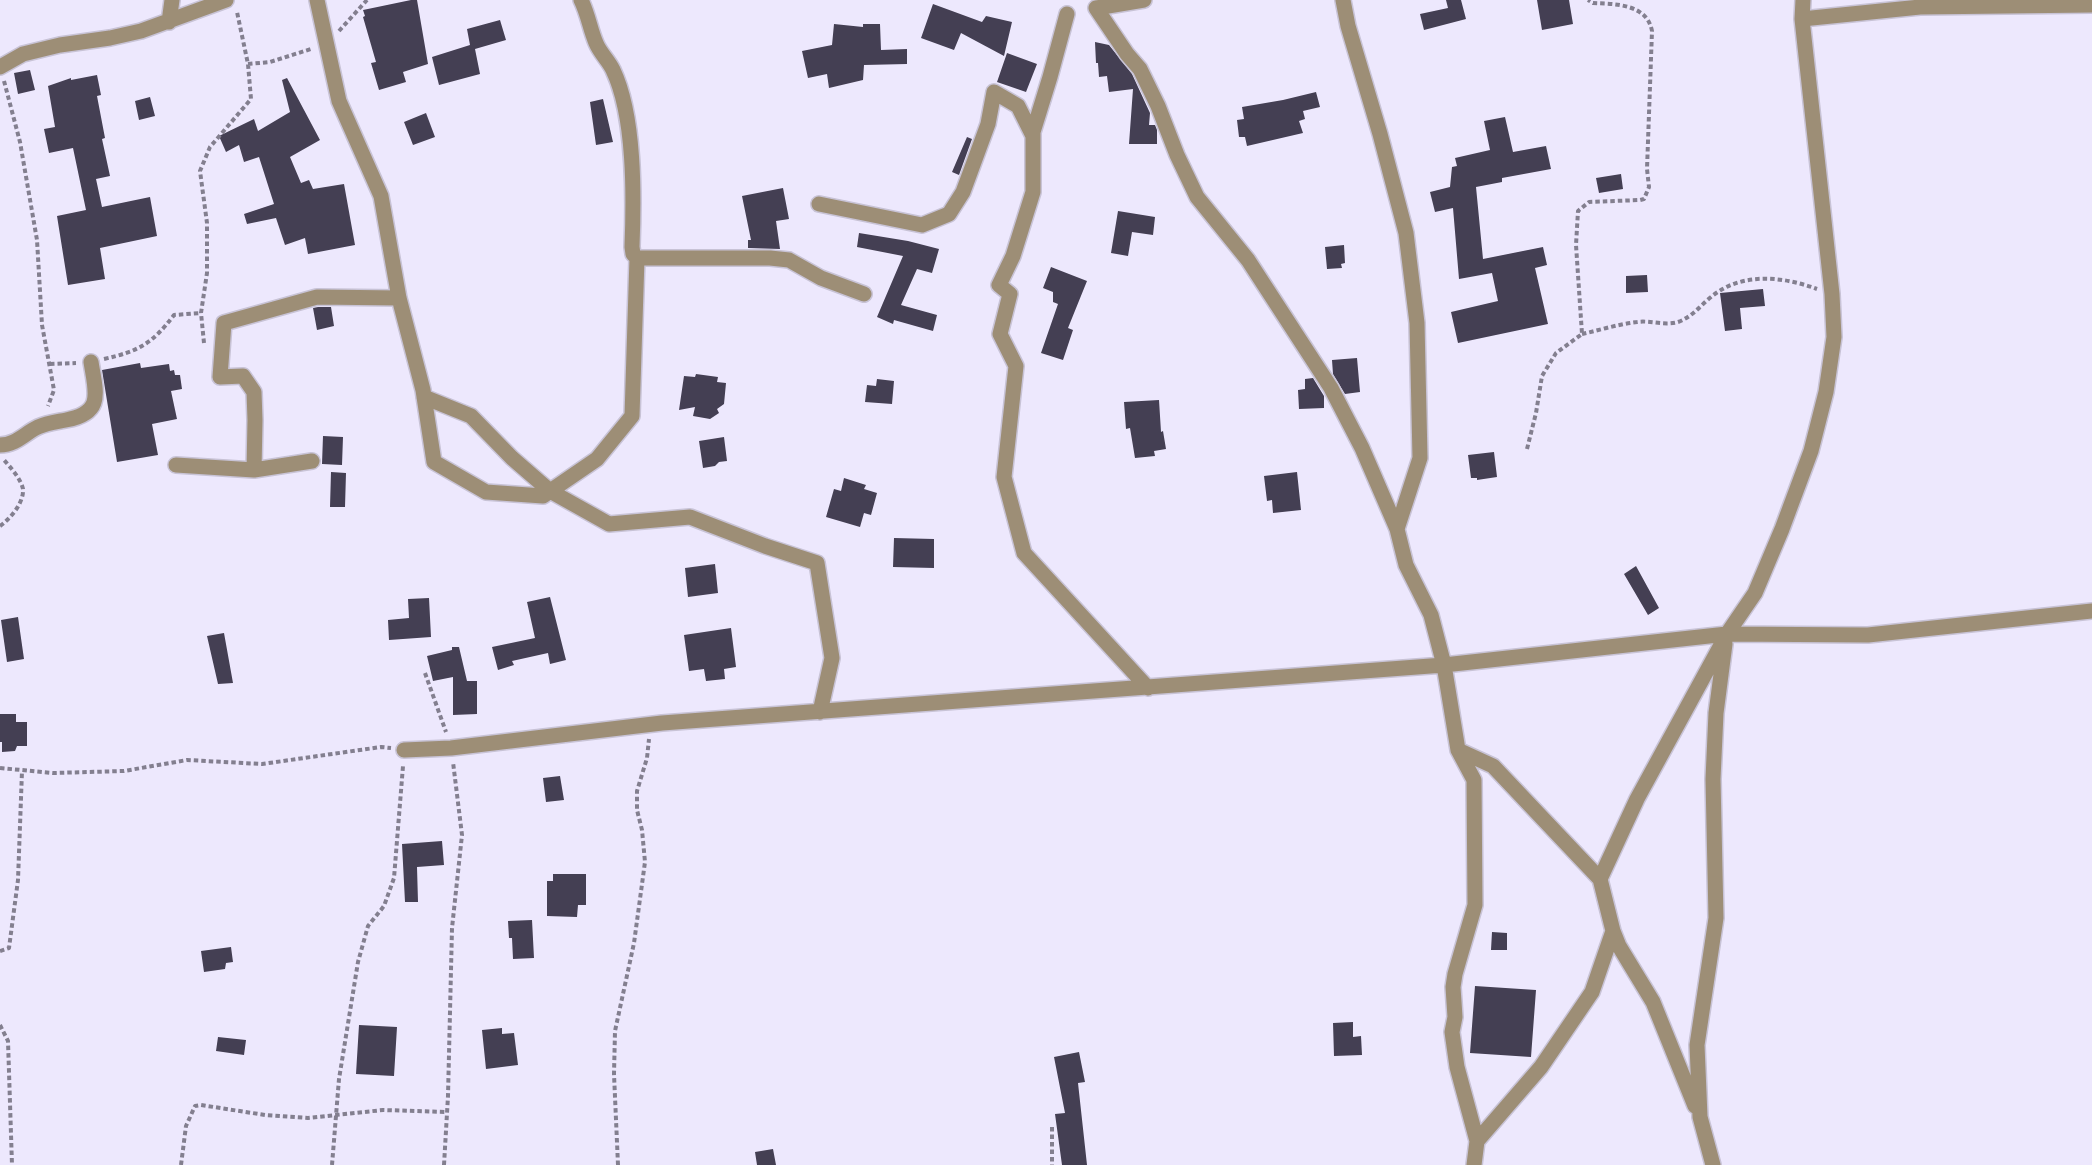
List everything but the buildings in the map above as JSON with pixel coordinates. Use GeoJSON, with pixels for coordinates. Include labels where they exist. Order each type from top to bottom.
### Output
{"type":"FeatureCollection","features":[{"type":"Feature","properties":{"kind":"street"},"geometry":{"type":"LineString","coordinates":[[169,21],[172,0]]}},
{"type":"Feature","properties":{"kind":"street"},"geometry":{"type":"LineString","coordinates":[[317,0],[339,101],[381,196],[399,298],[424,397],[434,462],[486,492],[543,495],[597,459],[632,416],[637,258],[633,254],[632,247],[633,184],[630,148],[622,98],[613,69],[597,45],[581,0]]}},
{"type":"Feature","properties":{"kind":"street"},"geometry":{"type":"LineString","coordinates":[[1144,0],[1099,4],[1127,54],[1140,69],[1197,197],[1248,260],[1331,388],[1362,448],[1397,529],[1406,566],[1431,615],[1444,665],[1458,750],[1474,780],[1475,905],[1455,974],[1453,987],[1455,1017],[1452,1032],[1457,1066],[1477,1141],[1474,1165]]}},
{"type":"Feature","properties":{"kind":"street"},"geometry":{"type":"LineString","coordinates":[[1150,0],[1156,0]]}},
{"type":"Feature","properties":{"kind":"street"},"geometry":{"type":"LineString","coordinates":[[1343,0],[1348,26],[1406,233],[1417,323],[1420,458],[1397,529]]}},
{"type":"Feature","properties":{"kind":"street"},"geometry":{"type":"LineString","coordinates":[[1600,879],[1637,799],[1727,634],[1755,593],[1811,451],[1826,392],[1834,337],[1832,294],[1802,19],[1803,0]]}},
{"type":"Feature","properties":{"kind":"street"},"geometry":{"type":"LineString","coordinates":[[1802,19],[1920,7],[2063,2],[2092,5]]}},
{"type":"Feature","properties":{"kind":"street"},"geometry":{"type":"LineString","coordinates":[[0,67],[23,54],[141,31],[169,21],[231,5]]}},
{"type":"Feature","properties":{"kind":"street"},"geometry":{"type":"LineString","coordinates":[[1067,14],[1033,136],[1033,192],[1013,256],[999,285],[1010,294],[1000,334],[1016,366],[1004,477],[1024,553],[1148,688]]}},
{"type":"Feature","properties":{"kind":"street"},"geometry":{"type":"LineString","coordinates":[[819,204],[922,225],[949,213],[963,192],[988,124],[994,92],[1018,106],[1033,136]]}},
{"type":"Feature","properties":{"kind":"street"},"geometry":{"type":"LineString","coordinates":[[637,258],[789,260],[821,278],[864,294]]}},
{"type":"Feature","properties":{"kind":"street"},"geometry":{"type":"LineString","coordinates":[[254,470],[254,392],[243,376],[220,377],[224,323],[317,297],[399,298]]}},
{"type":"Feature","properties":{"kind":"street"},"geometry":{"type":"LineString","coordinates":[[0,445],[15,442],[48,423],[82,416],[89,411],[96,398],[91,362]]}},
{"type":"Feature","properties":{"kind":"street"},"geometry":{"type":"LineString","coordinates":[[424,397],[471,416],[512,458],[549,491],[609,524],[690,517],[817,563],[832,658],[820,712]]}},
{"type":"Feature","properties":{"kind":"street"},"geometry":{"type":"LineString","coordinates":[[176,465],[254,470],[312,461]]}},
{"type":"Feature","properties":{"kind":"street"},"geometry":{"type":"LineString","coordinates":[[404,750],[451,748],[662,723],[1444,665],[1727,634],[1868,635],[2092,611]]}},
{"type":"Feature","properties":{"kind":"street"},"geometry":{"type":"LineString","coordinates":[[1700,1117],[1697,1045],[1716,918],[1713,778],[1716,713],[1727,634]]}},
{"type":"Feature","properties":{"kind":"street"},"geometry":{"type":"LineString","coordinates":[[1458,750],[1493,766],[1600,879],[1613,931],[1619,946],[1653,1002],[1700,1117],[1713,1165]]}},
{"type":"Feature","properties":{"kind":"street"},"geometry":{"type":"LineString","coordinates":[[1477,1141],[1540,1067],[1592,992],[1613,931]]}},
{"type":"Feature","properties":{"kind":"path"},"geometry":{"type":"LineString","coordinates":[[1582,334],[1576,245],[1578,211],[1589,202],[1640,200],[1644,199],[1647,194],[1652,31],[1646,15],[1632,8],[1593,3],[1588,0]]}},
{"type":"Feature","properties":{"kind":"path"},"geometry":{"type":"LineString","coordinates":[[205,345],[201,313],[207,273],[207,223],[200,171],[210,147],[251,99],[248,64],[231,5]]}},
{"type":"Feature","properties":{"kind":"path"},"geometry":{"type":"LineString","coordinates":[[0,67],[20,142],[29,192],[37,240],[42,325],[54,390],[51,402],[36,428]]}},
{"type":"Feature","properties":{"kind":"path"},"geometry":{"type":"LineString","coordinates":[[1527,449],[1542,376],[1556,353],[1582,334],[1639,321],[1661,324],[1678,322],[1695,313],[1724,288],[1742,281],[1765,278],[1798,282],[1832,294]]}},
{"type":"Feature","properties":{"kind":"path"},"geometry":{"type":"LineString","coordinates":[[50,364],[91,362],[129,353],[145,345],[163,329],[174,315],[201,313]]}},
{"type":"Feature","properties":{"kind":"path"},"geometry":{"type":"LineString","coordinates":[[0,452],[23,490],[19,505],[9,520],[0,526]]}},
{"type":"Feature","properties":{"kind":"path"},"geometry":{"type":"LineString","coordinates":[[424,673],[451,748],[462,835],[452,928],[444,1165]]}},
{"type":"Feature","properties":{"kind":"path"},"geometry":{"type":"LineString","coordinates":[[618,1165],[614,1074],[615,1031],[634,943],[645,862],[636,791],[647,758],[650,733],[662,723]]}},
{"type":"Feature","properties":{"kind":"path"},"geometry":{"type":"LineString","coordinates":[[0,768],[53,773],[124,771],[187,760],[262,764],[381,747],[404,750],[394,878],[384,906],[368,926],[358,962],[340,1068],[332,1165]]}},
{"type":"Feature","properties":{"kind":"path"},"geometry":{"type":"LineString","coordinates":[[0,951],[9,948],[13,929],[18,880],[22,771]]}},
{"type":"Feature","properties":{"kind":"path"},"geometry":{"type":"LineString","coordinates":[[0,1024],[8,1041],[12,1165]]}},
{"type":"Feature","properties":{"kind":"path"},"geometry":{"type":"LineString","coordinates":[[181,1165],[186,1126],[195,1106],[288,1118],[382,1110],[447,1112]]}},
{"type":"Feature","properties":{"kind":"path"},"geometry":{"type":"LineString","coordinates":[[1052,1127],[1052,1165]]}}]}
